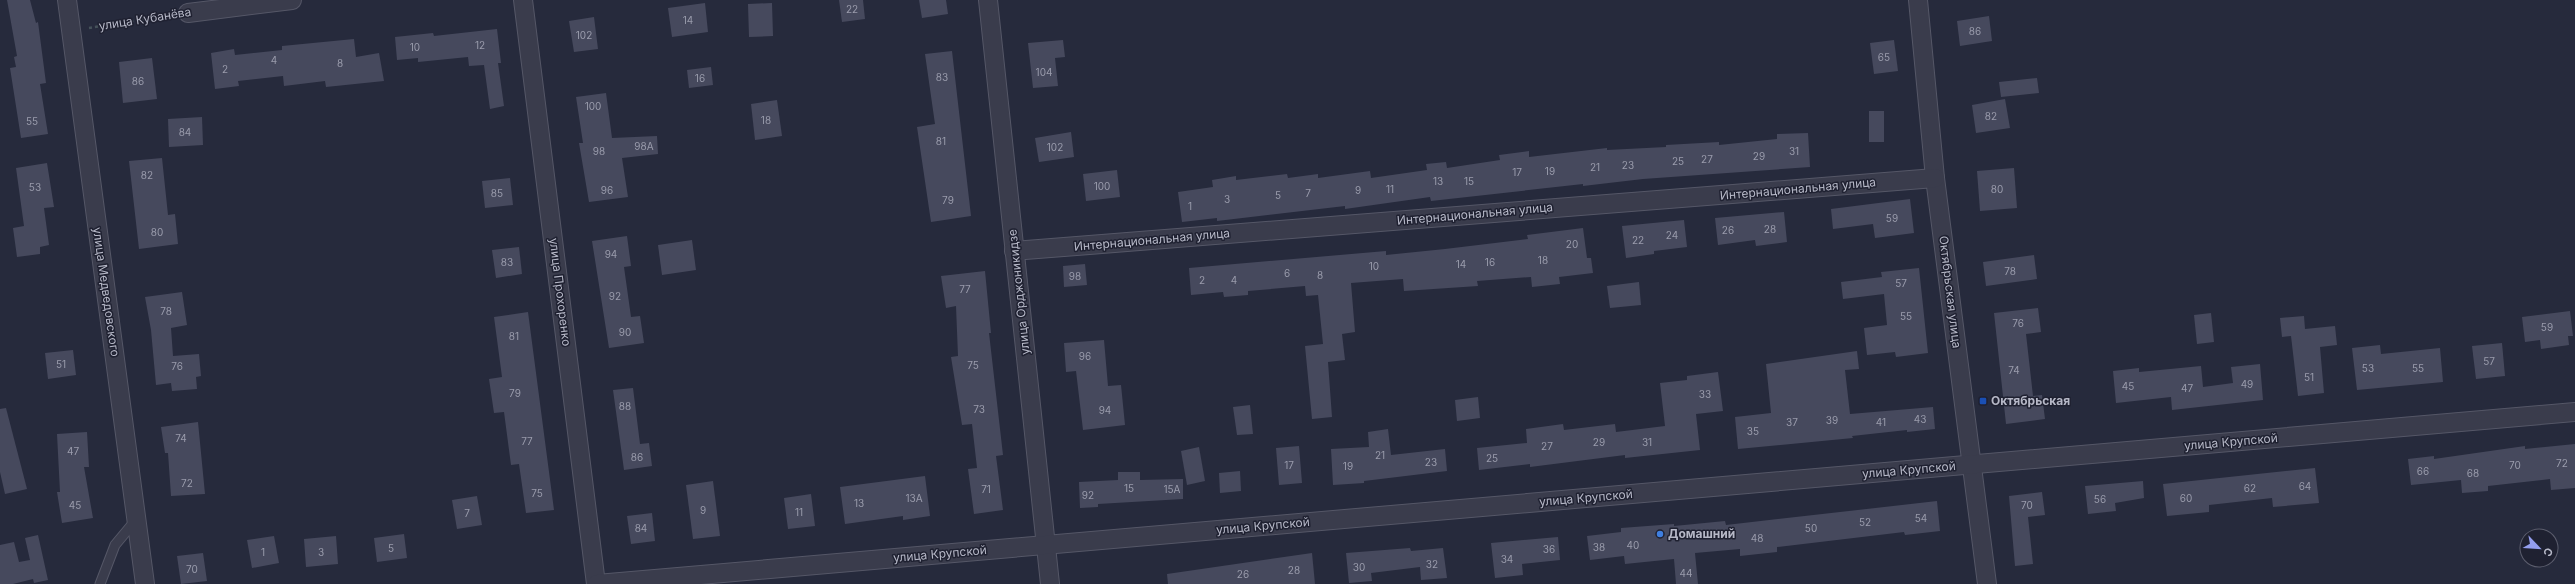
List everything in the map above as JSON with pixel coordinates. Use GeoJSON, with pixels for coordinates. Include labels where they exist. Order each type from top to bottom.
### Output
{"type":"FeatureCollection","features":[{"type":"Feature","properties":{"kind":"street","name":"улица Медведовского"},"geometry":{"type":"LineString","coordinates":[[67,0],[145,584]]}},
{"type":"Feature","properties":{"kind":"street","name":"улица Кубанёва"},"geometry":{"type":"LineString","coordinates":[[188,13],[292,0]]}},
{"type":"Feature","properties":{"kind":"street","name":"улица Прохоренко"},"geometry":{"type":"LineString","coordinates":[[523,0],[597,584]]}},
{"type":"Feature","properties":{"kind":"street","name":"улица Орджоникидзе"},"geometry":{"type":"LineString","coordinates":[[988,0],[1050,584]]}},
{"type":"Feature","properties":{"kind":"street","name":"Октябрьская улица"},"geometry":{"type":"LineString","coordinates":[[1918,0],[1935,178],[1986,584]]}},
{"type":"Feature","properties":{"kind":"street","name":"Интернациональная улица"},"geometry":{"type":"LineString","coordinates":[[1014,250],[1935,178]]}},
{"type":"Feature","properties":{"kind":"street","name":"улица Крупской"},"geometry":{"type":"LineString","coordinates":[[597,584],[2575,412]]}},
{"type":"Feature","properties":{"kind":"lane"},"geometry":{"type":"LineString","coordinates":[[100,584],[115,545],[136,519]]}},
{"type":"Feature","properties":{"kind":"path","name":"улица Кубанёва"},"geometry":{"type":"LineString","coordinates":[[70,31],[188,13]]}},
{"type":"Feature","properties":{"kind":"building"},"geometry":{"type":"Polygon","coordinates":[[[7,0],[30,0],[36,23],[38,22],[46,83],[40,84],[48,134],[21,138],[10,68],[16,67],[14,57],[17,56],[7,0]]]}},
{"type":"Feature","properties":{"kind":"building"},"geometry":{"type":"Polygon","coordinates":[[[839,0],[863,0],[865,19],[842,22],[839,0]]]}},
{"type":"Feature","properties":{"kind":"building"},"geometry":{"type":"Polygon","coordinates":[[[919,0],[946,0],[948,14],[922,18],[919,0]]]}},
{"type":"Feature","properties":{"kind":"building"},"geometry":{"type":"Polygon","coordinates":[[[705,3],[708,32],[672,37],[668,8],[705,3]]]}},
{"type":"Feature","properties":{"kind":"building"},"geometry":{"type":"Polygon","coordinates":[[[772,3],[773,36],[749,37],[748,4],[772,3]]]}},
{"type":"Feature","properties":{"kind":"building"},"geometry":{"type":"Polygon","coordinates":[[[1989,16],[1992,41],[1960,46],[1957,21],[1989,16]]]}},
{"type":"Feature","properties":{"kind":"building"},"geometry":{"type":"Polygon","coordinates":[[[594,17],[598,49],[574,52],[569,21],[594,17]]]}},
{"type":"Feature","properties":{"kind":"building"},"geometry":{"type":"Polygon","coordinates":[[[497,29],[501,63],[498,63],[504,106],[490,109],[484,65],[469,66],[468,57],[418,62],[418,58],[397,60],[395,37],[433,33],[434,36],[497,29]]]}},
{"type":"Feature","properties":{"kind":"building"},"geometry":{"type":"Polygon","coordinates":[[[354,39],[356,57],[379,53],[384,81],[326,87],[325,81],[284,86],[283,76],[238,81],[239,86],[215,89],[211,53],[234,49],[235,55],[282,50],[282,46],[354,39]]]}},
{"type":"Feature","properties":{"kind":"building"},"geometry":{"type":"Polygon","coordinates":[[[1063,40],[1065,57],[1055,58],[1058,86],[1033,88],[1028,43],[1063,40]]]}},
{"type":"Feature","properties":{"kind":"building"},"geometry":{"type":"Polygon","coordinates":[[[1894,40],[1898,71],[1874,74],[1870,43],[1894,40]]]}},
{"type":"Feature","properties":{"kind":"building"},"geometry":{"type":"Polygon","coordinates":[[[952,51],[971,216],[931,222],[917,127],[935,124],[925,54],[952,51]]]}},
{"type":"Feature","properties":{"kind":"building"},"geometry":{"type":"Polygon","coordinates":[[[152,58],[157,99],[123,103],[119,62],[152,58]]]}},
{"type":"Feature","properties":{"kind":"building"},"geometry":{"type":"Polygon","coordinates":[[[711,67],[713,85],[689,88],[687,70],[711,67]]]}},
{"type":"Feature","properties":{"kind":"building"},"geometry":{"type":"Polygon","coordinates":[[[2037,78],[2039,93],[2001,97],[1999,82],[2037,78]]]}},
{"type":"Feature","properties":{"kind":"building"},"geometry":{"type":"Polygon","coordinates":[[[606,93],[612,138],[657,136],[658,154],[622,158],[628,197],[589,202],[579,143],[583,143],[576,97],[606,93]]]}},
{"type":"Feature","properties":{"kind":"building"},"geometry":{"type":"Polygon","coordinates":[[[2005,99],[2010,128],[1976,133],[1972,105],[2005,99]]]}},
{"type":"Feature","properties":{"kind":"building"},"geometry":{"type":"Polygon","coordinates":[[[777,100],[782,136],[755,140],[751,104],[777,100]]]}},
{"type":"Feature","properties":{"kind":"building"},"geometry":{"type":"Polygon","coordinates":[[[1869,111],[1884,111],[1884,142],[1869,142],[1869,111]]]}},
{"type":"Feature","properties":{"kind":"building"},"geometry":{"type":"Polygon","coordinates":[[[202,117],[203,145],[169,147],[168,119],[202,117]]]}},
{"type":"Feature","properties":{"kind":"building"},"geometry":{"type":"Polygon","coordinates":[[[1071,132],[1074,157],[1039,162],[1035,138],[1071,132]]]}},
{"type":"Feature","properties":{"kind":"building"},"geometry":{"type":"Polygon","coordinates":[[[1808,133],[1810,167],[1643,179],[1583,186],[1583,184],[1431,201],[1430,197],[1345,209],[1345,206],[1217,221],[1217,218],[1182,222],[1178,192],[1213,187],[1212,180],[1236,176],[1236,180],[1287,174],[1288,178],[1318,174],[1318,178],[1370,171],[1371,178],[1427,170],[1426,164],[1446,162],[1447,168],[1500,160],[1499,155],[1529,151],[1529,157],[1607,148],[1607,150],[1666,147],[1666,145],[1719,142],[1719,145],[1777,139],[1777,134],[1808,133]]]}},
{"type":"Feature","properties":{"kind":"building"},"geometry":{"type":"Polygon","coordinates":[[[162,158],[168,215],[175,214],[178,244],[139,249],[129,161],[162,158]]]}},
{"type":"Feature","properties":{"kind":"building"},"geometry":{"type":"Polygon","coordinates":[[[47,163],[54,207],[44,208],[49,245],[40,247],[40,254],[17,257],[13,228],[24,226],[16,168],[47,163]]]}},
{"type":"Feature","properties":{"kind":"building"},"geometry":{"type":"Polygon","coordinates":[[[2014,168],[2017,208],[1980,211],[1977,171],[2014,168]]]}},
{"type":"Feature","properties":{"kind":"building"},"geometry":{"type":"Polygon","coordinates":[[[1117,170],[1120,197],[1086,201],[1083,174],[1117,170]]]}},
{"type":"Feature","properties":{"kind":"building"},"geometry":{"type":"Polygon","coordinates":[[[510,178],[513,205],[485,208],[482,181],[510,178]]]}},
{"type":"Feature","properties":{"kind":"building"},"geometry":{"type":"Polygon","coordinates":[[[1910,199],[1914,233],[1875,238],[1873,224],[1833,229],[1831,209],[1910,199]]]}},
{"type":"Feature","properties":{"kind":"building"},"geometry":{"type":"Polygon","coordinates":[[[1784,212],[1787,242],[1756,246],[1755,240],[1718,245],[1715,218],[1784,212]]]}},
{"type":"Feature","properties":{"kind":"building"},"geometry":{"type":"Polygon","coordinates":[[[1684,220],[1687,247],[1654,251],[1654,254],[1626,258],[1622,226],[1684,220]]]}},
{"type":"Feature","properties":{"kind":"building"},"geometry":{"type":"Polygon","coordinates":[[[1583,228],[1587,258],[1591,258],[1593,273],[1559,277],[1560,284],[1532,287],[1531,277],[1477,281],[1478,286],[1404,291],[1403,279],[1351,283],[1355,332],[1342,334],[1345,360],[1328,362],[1332,417],[1312,419],[1305,346],[1323,344],[1318,295],[1306,296],[1305,286],[1248,291],[1248,295],[1224,297],[1223,292],[1191,295],[1189,268],[1386,251],[1386,255],[1528,239],[1527,235],[1583,228]]]}},
{"type":"Feature","properties":{"kind":"building"},"geometry":{"type":"Polygon","coordinates":[[[627,236],[631,266],[624,267],[631,317],[640,316],[644,343],[609,348],[592,241],[627,236]]]}},
{"type":"Feature","properties":{"kind":"building"},"geometry":{"type":"Polygon","coordinates":[[[692,240],[696,270],[662,275],[658,245],[692,240]]]}},
{"type":"Feature","properties":{"kind":"building"},"geometry":{"type":"Polygon","coordinates":[[[519,247],[522,274],[496,278],[492,250],[519,247]]]}},
{"type":"Feature","properties":{"kind":"building"},"geometry":{"type":"Polygon","coordinates":[[[2034,255],[2037,279],[1986,286],[1983,262],[2034,255]]]}},
{"type":"Feature","properties":{"kind":"building"},"geometry":{"type":"Polygon","coordinates":[[[1085,264],[1087,285],[1064,287],[1063,266],[1085,264]]]}},
{"type":"Feature","properties":{"kind":"building"},"geometry":{"type":"Polygon","coordinates":[[[1919,268],[1928,353],[1896,357],[1895,352],[1867,355],[1864,328],[1887,325],[1884,294],[1843,299],[1841,282],[1882,277],[1881,272],[1919,268]]]}},
{"type":"Feature","properties":{"kind":"building"},"geometry":{"type":"Polygon","coordinates":[[[985,271],[991,333],[989,333],[1003,455],[996,456],[1003,510],[974,514],[968,469],[977,468],[972,424],[962,425],[951,357],[958,356],[956,306],[946,308],[941,276],[985,271]]]}},
{"type":"Feature","properties":{"kind":"building"},"geometry":{"type":"Polygon","coordinates":[[[1639,282],[1641,305],[1610,308],[1607,286],[1639,282]]]}},
{"type":"Feature","properties":{"kind":"building"},"geometry":{"type":"Polygon","coordinates":[[[182,292],[187,325],[171,328],[173,356],[199,354],[201,376],[196,377],[197,389],[172,391],[171,383],[156,385],[151,330],[145,297],[182,292]]]}},
{"type":"Feature","properties":{"kind":"building"},"geometry":{"type":"Polygon","coordinates":[[[2038,308],[2041,332],[2026,334],[2033,396],[2042,395],[2045,419],[2006,424],[1994,313],[2038,308]]]}},
{"type":"Feature","properties":{"kind":"building"},"geometry":{"type":"Polygon","coordinates":[[[2570,311],[2573,336],[2568,336],[2569,345],[2541,349],[2540,340],[2525,342],[2522,317],[2570,311]]]}},
{"type":"Feature","properties":{"kind":"building"},"geometry":{"type":"Polygon","coordinates":[[[528,312],[554,510],[526,513],[519,464],[511,465],[504,412],[494,413],[489,379],[502,377],[494,317],[528,312]]]}},
{"type":"Feature","properties":{"kind":"building"},"geometry":{"type":"Polygon","coordinates":[[[2211,313],[2214,342],[2197,344],[2194,315],[2211,313]]]}},
{"type":"Feature","properties":{"kind":"building"},"geometry":{"type":"Polygon","coordinates":[[[2304,316],[2305,329],[2335,326],[2337,345],[2320,347],[2324,393],[2298,396],[2291,336],[2282,337],[2280,318],[2304,316]]]}},
{"type":"Feature","properties":{"kind":"building"},"geometry":{"type":"Polygon","coordinates":[[[1104,340],[1108,386],[1121,385],[1125,425],[1083,430],[1076,371],[1066,372],[1064,343],[1104,340]]]}},
{"type":"Feature","properties":{"kind":"building"},"geometry":{"type":"Polygon","coordinates":[[[2502,343],[2505,376],[2476,379],[2472,346],[2502,343]]]}},
{"type":"Feature","properties":{"kind":"building"},"geometry":{"type":"Polygon","coordinates":[[[2380,345],[2381,354],[2440,348],[2443,382],[2357,390],[2352,348],[2380,345]]]}},
{"type":"Feature","properties":{"kind":"building"},"geometry":{"type":"Polygon","coordinates":[[[73,350],[76,375],[48,379],[45,353],[73,350]]]}},
{"type":"Feature","properties":{"kind":"building"},"geometry":{"type":"Polygon","coordinates":[[[1857,351],[1859,369],[1845,370],[1850,414],[1933,407],[1935,429],[1907,432],[1907,430],[1852,436],[1853,438],[1738,449],[1735,417],[1771,413],[1766,364],[1857,351]]]}},
{"type":"Feature","properties":{"kind":"building"},"geometry":{"type":"Polygon","coordinates":[[[2260,364],[2263,400],[2172,410],[2171,397],[2116,403],[2113,371],[2139,368],[2139,372],[2201,366],[2203,387],[2233,383],[2231,367],[2260,364]]]}},
{"type":"Feature","properties":{"kind":"building"},"geometry":{"type":"Polygon","coordinates":[[[1718,372],[1723,411],[1696,414],[1700,450],[1625,458],[1625,455],[1530,467],[1530,464],[1479,470],[1477,448],[1527,443],[1526,429],[1563,424],[1564,430],[1615,424],[1616,432],[1665,426],[1660,383],[1687,380],[1687,376],[1718,372]]]}},
{"type":"Feature","properties":{"kind":"building"},"geometry":{"type":"Polygon","coordinates":[[[633,388],[640,444],[649,443],[652,466],[624,470],[613,390],[633,388]]]}},
{"type":"Feature","properties":{"kind":"building"},"geometry":{"type":"Polygon","coordinates":[[[1478,397],[1480,418],[1457,421],[1455,400],[1478,397]]]}},
{"type":"Feature","properties":{"kind":"building"},"geometry":{"type":"Polygon","coordinates":[[[1250,405],[1253,434],[1237,435],[1233,407],[1250,405]]]}},
{"type":"Feature","properties":{"kind":"building"},"geometry":{"type":"Polygon","coordinates":[[[6,408],[27,489],[5,494],[0,472],[0,409],[6,408]]]}},
{"type":"Feature","properties":{"kind":"building"},"geometry":{"type":"Polygon","coordinates":[[[198,422],[205,494],[171,496],[168,453],[165,453],[161,427],[198,422]]]}},
{"type":"Feature","properties":{"kind":"building"},"geometry":{"type":"Polygon","coordinates":[[[1388,429],[1391,455],[1445,449],[1447,471],[1364,481],[1364,483],[1333,485],[1331,449],[1369,447],[1368,432],[1388,429]]]}},
{"type":"Feature","properties":{"kind":"building"},"geometry":{"type":"Polygon","coordinates":[[[87,432],[89,467],[84,467],[93,518],[62,523],[57,492],[60,492],[57,434],[87,432]]]}},
{"type":"Feature","properties":{"kind":"building"},"geometry":{"type":"Polygon","coordinates":[[[2575,444],[2575,488],[2551,490],[2550,479],[2488,486],[2488,491],[2462,493],[2461,480],[2411,485],[2408,459],[2434,456],[2434,459],[2525,446],[2525,449],[2575,444]]]}},
{"type":"Feature","properties":{"kind":"building"},"geometry":{"type":"Polygon","coordinates":[[[1299,446],[1302,483],[1279,485],[1276,448],[1299,446]]]}},
{"type":"Feature","properties":{"kind":"building"},"geometry":{"type":"Polygon","coordinates":[[[1199,447],[1205,481],[1187,485],[1181,451],[1199,447]]]}},
{"type":"Feature","properties":{"kind":"building"},"geometry":{"type":"Polygon","coordinates":[[[2315,468],[2319,503],[2273,507],[2272,498],[2209,505],[2209,512],[2167,516],[2163,484],[2315,468]]]}},
{"type":"Feature","properties":{"kind":"building"},"geometry":{"type":"Polygon","coordinates":[[[1240,471],[1241,491],[1220,493],[1219,473],[1240,471]]]}},
{"type":"Feature","properties":{"kind":"building"},"geometry":{"type":"Polygon","coordinates":[[[1118,472],[1140,472],[1140,480],[1183,479],[1183,499],[1098,504],[1098,507],[1080,508],[1079,482],[1118,480],[1118,472]]]}},
{"type":"Feature","properties":{"kind":"building"},"geometry":{"type":"Polygon","coordinates":[[[925,476],[930,516],[903,520],[903,516],[845,524],[840,487],[925,476]]]}},
{"type":"Feature","properties":{"kind":"building"},"geometry":{"type":"Polygon","coordinates":[[[713,481],[720,536],[693,539],[686,485],[713,481]]]}},
{"type":"Feature","properties":{"kind":"building"},"geometry":{"type":"Polygon","coordinates":[[[2143,481],[2144,498],[2115,503],[2116,511],[2088,514],[2085,486],[2143,481]]]}},
{"type":"Feature","properties":{"kind":"building"},"geometry":{"type":"Polygon","coordinates":[[[2042,492],[2045,515],[2028,517],[2033,564],[2015,566],[2009,496],[2042,492]]]}},
{"type":"Feature","properties":{"kind":"building"},"geometry":{"type":"Polygon","coordinates":[[[811,494],[815,526],[788,529],[784,498],[811,494]]]}},
{"type":"Feature","properties":{"kind":"building"},"geometry":{"type":"Polygon","coordinates":[[[477,496],[482,525],[457,529],[452,500],[477,496]]]}},
{"type":"Feature","properties":{"kind":"building"},"geometry":{"type":"Polygon","coordinates":[[[1937,501],[1940,531],[1905,535],[1904,532],[1777,547],[1777,552],[1740,556],[1740,549],[1695,553],[1698,584],[1676,584],[1674,559],[1625,564],[1624,556],[1590,560],[1587,536],[1621,532],[1621,528],[1674,524],[1674,526],[1725,521],[1726,525],[1937,501]]]}},
{"type":"Feature","properties":{"kind":"building"},"geometry":{"type":"Polygon","coordinates":[[[652,513],[655,541],[631,544],[627,516],[652,513]]]}},
{"type":"Feature","properties":{"kind":"building"},"geometry":{"type":"Polygon","coordinates":[[[404,534],[407,558],[377,562],[374,538],[404,534]]]}},
{"type":"Feature","properties":{"kind":"building"},"geometry":{"type":"Polygon","coordinates":[[[38,535],[48,580],[34,583],[33,579],[13,584],[0,584],[0,545],[14,542],[19,562],[30,560],[25,538],[38,535]]]}},
{"type":"Feature","properties":{"kind":"building"},"geometry":{"type":"Polygon","coordinates":[[[274,536],[279,563],[252,568],[247,540],[274,536]]]}},
{"type":"Feature","properties":{"kind":"building"},"geometry":{"type":"Polygon","coordinates":[[[336,536],[338,564],[306,567],[304,539],[336,536]]]}},
{"type":"Feature","properties":{"kind":"building"},"geometry":{"type":"Polygon","coordinates":[[[1558,537],[1560,560],[1522,564],[1523,575],[1495,578],[1491,543],[1558,537]]]}},
{"type":"Feature","properties":{"kind":"building"},"geometry":{"type":"Polygon","coordinates":[[[1410,548],[1411,551],[1443,548],[1447,578],[1421,580],[1420,567],[1371,573],[1372,581],[1349,583],[1346,553],[1410,548]]]}},
{"type":"Feature","properties":{"kind":"building"},"geometry":{"type":"Polygon","coordinates":[[[203,553],[207,581],[181,584],[177,556],[203,553]]]}},
{"type":"Feature","properties":{"kind":"building"},"geometry":{"type":"Polygon","coordinates":[[[1312,553],[1315,584],[1168,584],[1167,574],[1312,553]]]}},
{"type":"Feature","properties":{"kind":"place","name":"Октябрьская"},"geometry":{"type":"Point","coordinates":[1983,401]}},
{"type":"Feature","properties":{"kind":"place","name":"Домашний"},"geometry":{"type":"Point","coordinates":[1660,534]}}]}
